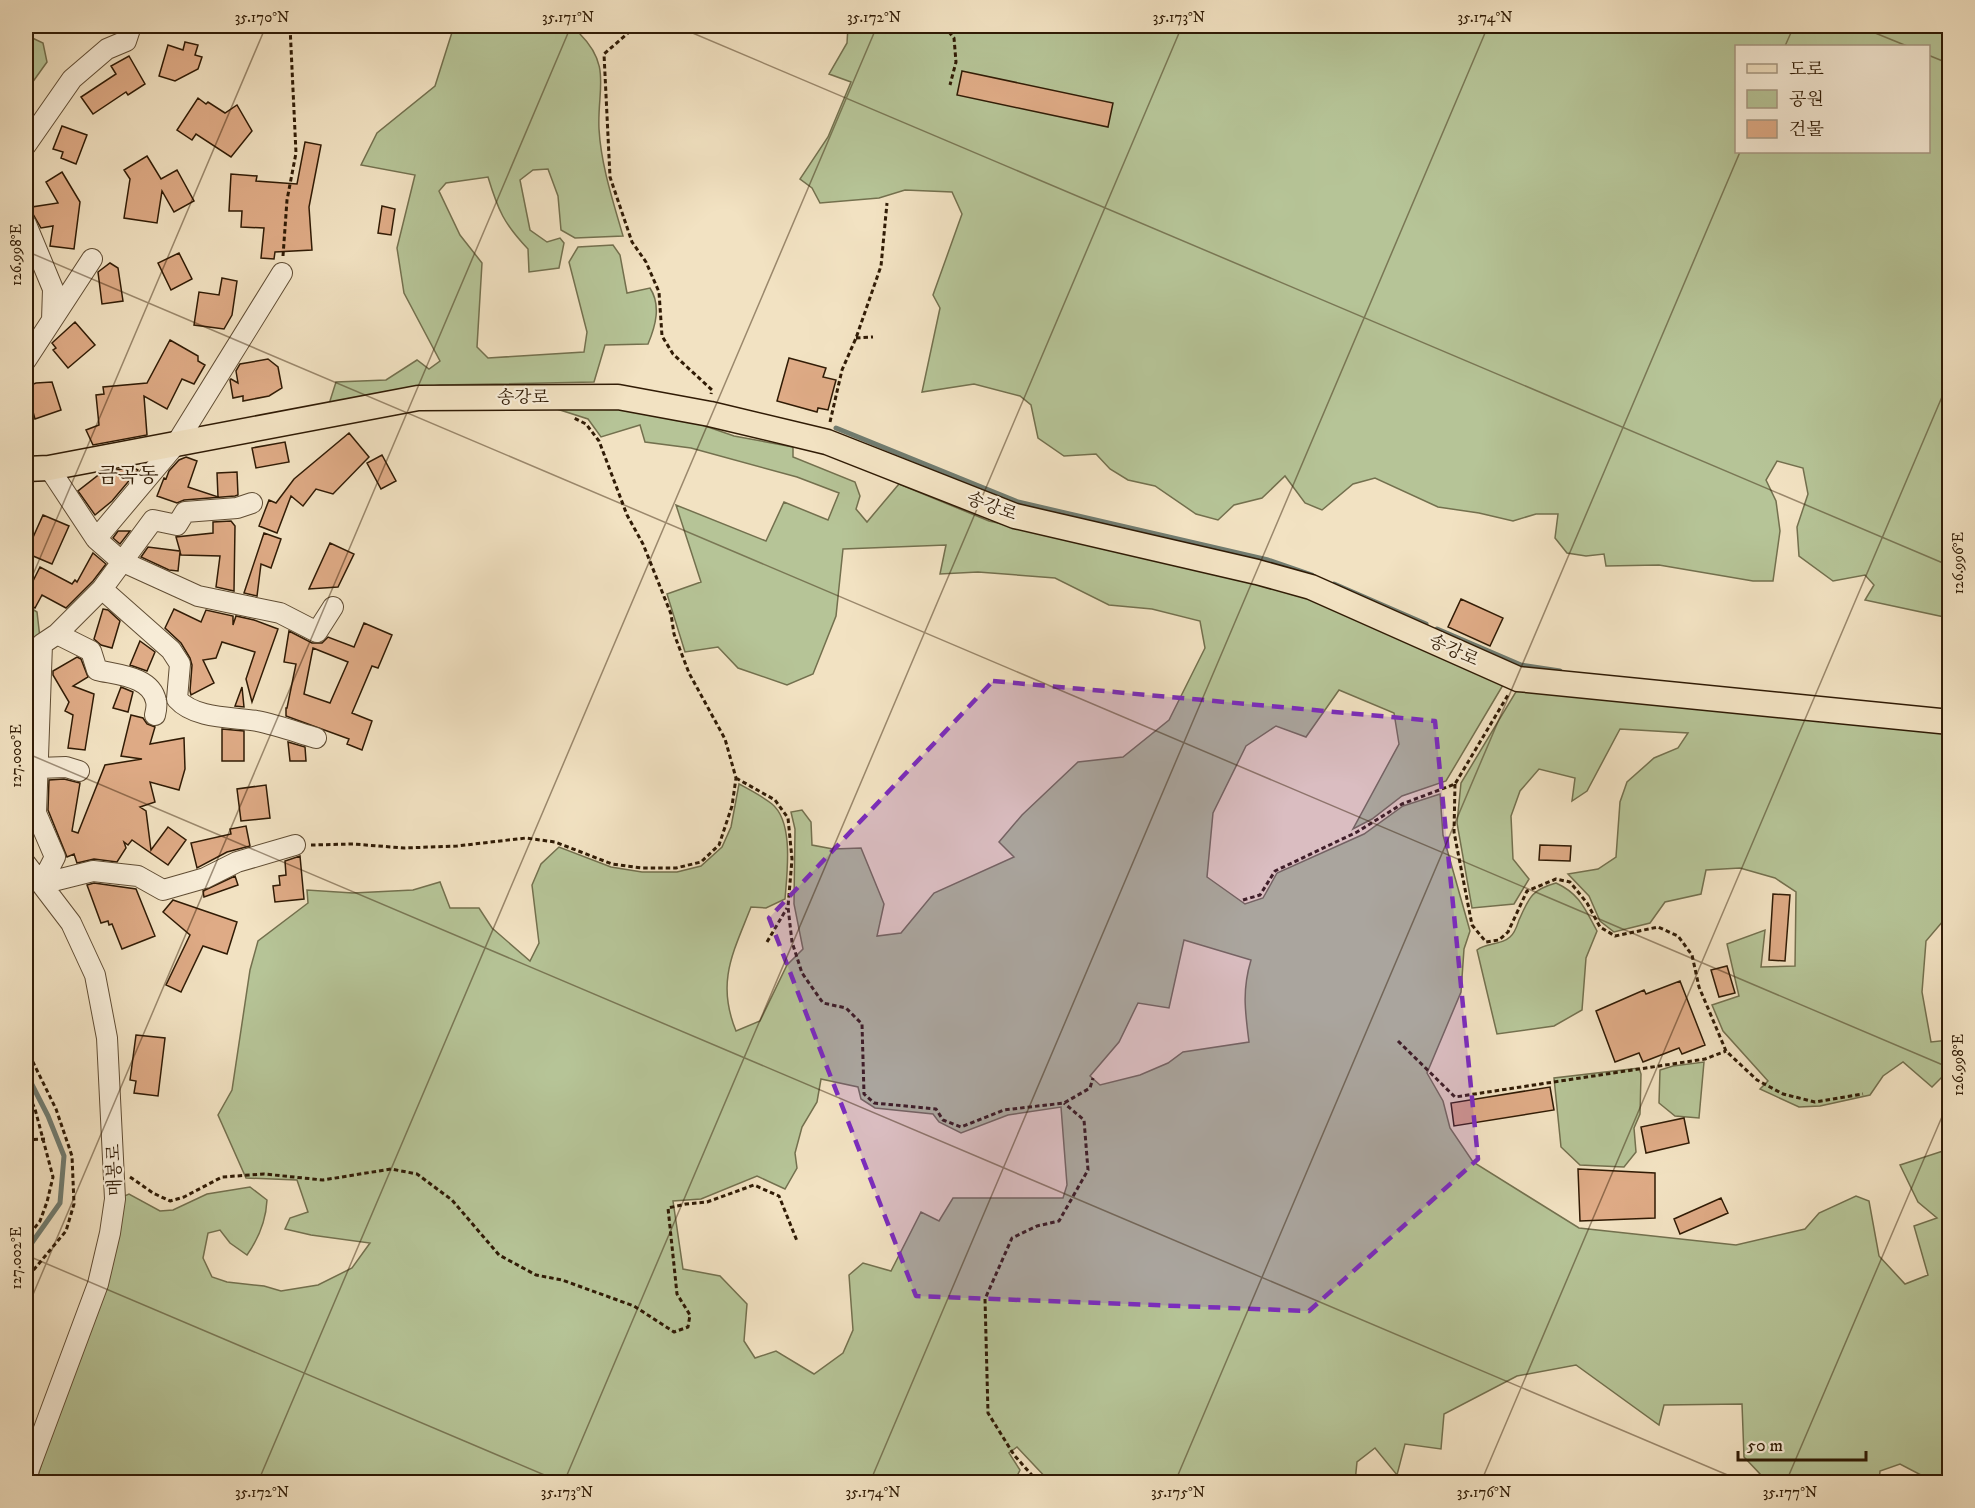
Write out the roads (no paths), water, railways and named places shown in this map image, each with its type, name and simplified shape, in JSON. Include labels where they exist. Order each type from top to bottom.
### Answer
[{"type":"main road","name":"송강로","points":[[26,469],[49,468],[418,398],[618,397],[710,414],[827,442],[1015,516],[1257,572],[1311,587],[1518,679],[1950,722]]},
{"type":"street","points":[[26,145],[72,79],[107,49],[126,41],[131,26]]},
{"type":"street","points":[[26,224],[53,289],[52,320]]},
{"type":"street","points":[[26,360],[92,260]]},
{"type":"street","points":[[96,538],[176,444],[282,273]]},
{"type":"street","points":[[49,468],[96,538],[121,561],[198,596],[280,613],[317,632],[333,607]]},
{"type":"street","points":[[41,884],[55,857],[36,813],[42,644],[57,634],[102,589],[153,520],[177,525],[185,512],[237,508],[252,503]]},
{"type":"street","points":[[102,589],[171,650],[180,664],[177,699],[183,705],[202,713],[259,722],[316,738]]},
{"type":"street","points":[[57,634],[91,651],[97,670],[138,680],[149,687],[156,701],[155,715]]},
{"type":"street","points":[[38,768],[66,767],[79,771]]},
{"type":"street","points":[[41,884],[93,871],[138,876],[163,890],[205,878],[237,862],[295,845]]},
{"type":"street","name":"매봉로","points":[[26,864],[71,923],[95,975],[107,1038],[115,1199],[98,1284],[26,1482]]},
{"type":"waterway","points":[[836,428],[1018,502],[1268,560],[1312,575]]},
{"type":"waterway","points":[[1334,584],[1426,624]]},
{"type":"waterway","points":[[1437,629],[1521,665],[1560,671]]},
{"type":"waterway","points":[[26,681],[26,720]]},
{"type":"waterway","points":[[26,1073],[48,1116],[64,1156],[60,1203],[26,1251]]},
{"type":"district","name":"금곡동","points":[[128,475]]}]
